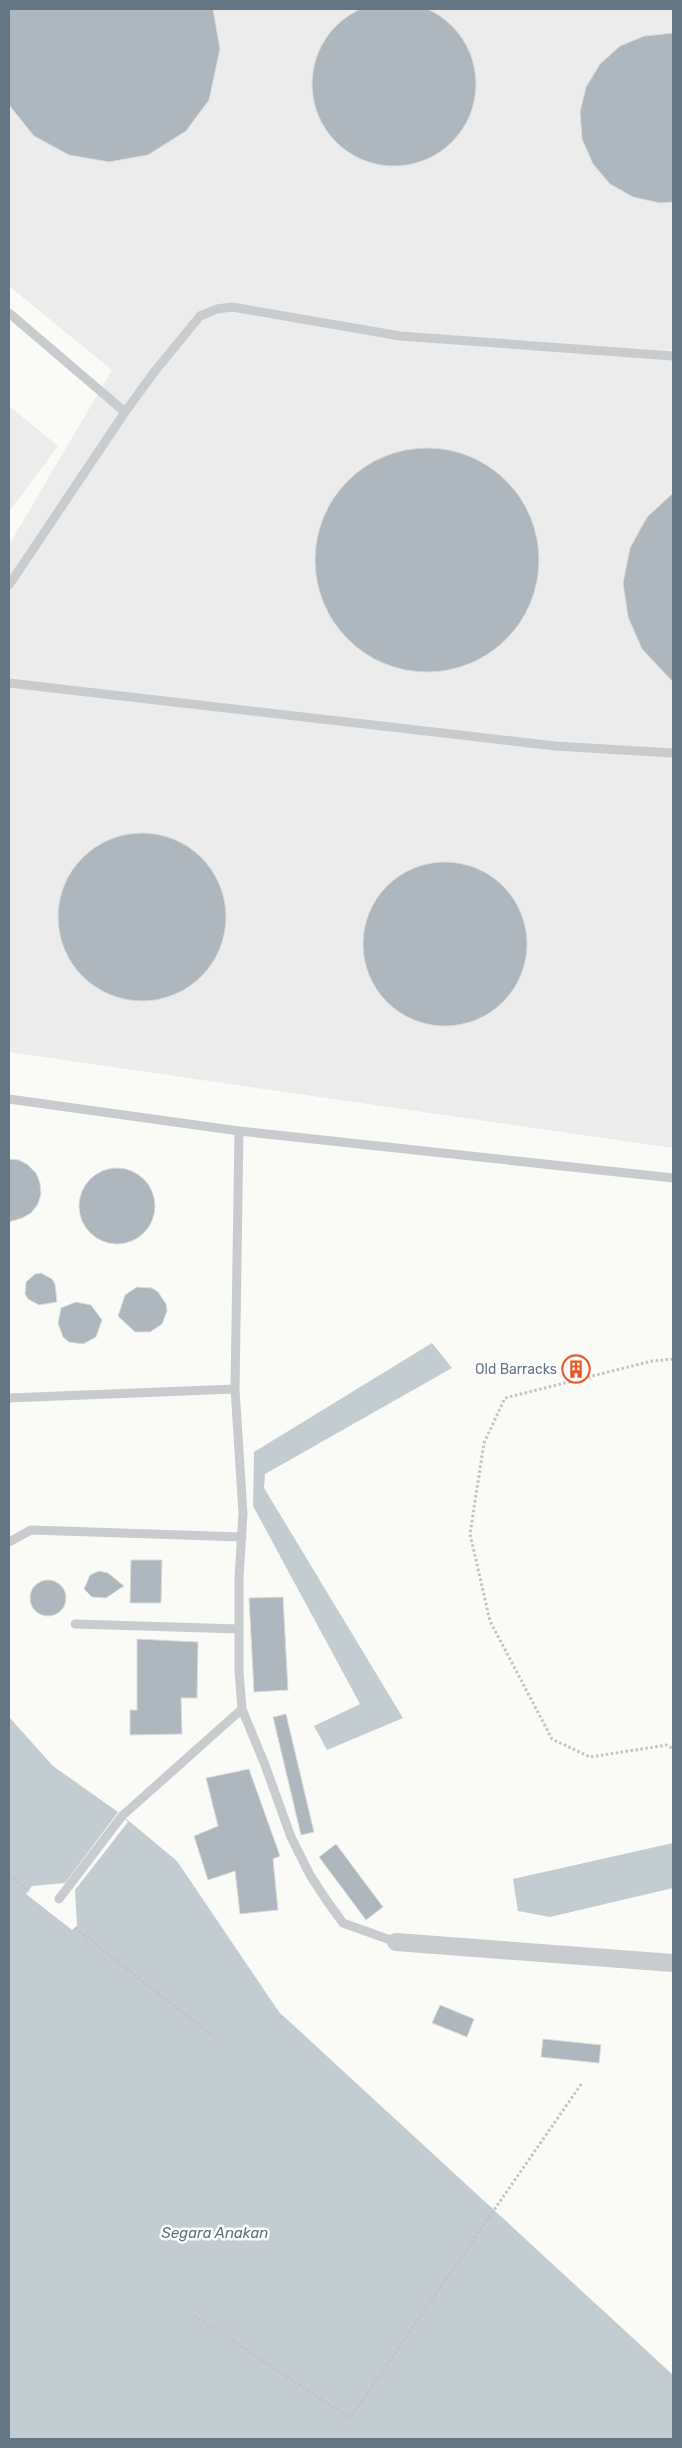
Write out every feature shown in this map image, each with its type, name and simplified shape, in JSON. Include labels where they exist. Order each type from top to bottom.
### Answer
[{"type":"street","points":[[396,1942],[673,1962]]},
{"type":"lane","points":[[9,585],[125,412],[155,371],[200,316],[217,309],[232,308],[400,336],[673,356]]},
{"type":"lane","points":[[9,313],[125,412]]},
{"type":"lane","points":[[9,683],[555,746],[673,753]]},
{"type":"lane","points":[[9,1099],[239,1130],[673,1178]]},
{"type":"lane","points":[[239,1130],[234,1389],[243,1513],[239,1629],[242,1709],[291,1837],[322,1894],[343,1923],[396,1942]]},
{"type":"lane","points":[[9,1398],[234,1389]]},
{"type":"lane","points":[[9,1542],[31,1530],[242,1538]]},
{"type":"lane","points":[[76,1624],[239,1629]]},
{"type":"lane","points":[[59,1898],[122,1816],[242,1709]]},
{"type":"path","points":[[673,1359],[652,1360],[505,1398],[484,1443],[470,1534],[490,1621],[552,1738],[590,1758],[667,1745],[673,1749]]},
{"type":"path","points":[[9,1875],[29,1891]]},
{"type":"path","points":[[75,1928],[214,2037]]},
{"type":"path","points":[[194,2316],[350,2418],[582,2083]]},
{"type":"shaded area","points":[[9,9],[673,9],[673,1148],[9,1052],[9,545],[112,370],[9,286]]},
{"type":"shaded area","points":[[9,406],[58,446],[9,512]]},
{"type":"water","points":[[432,1343],[452,1368],[265,1474],[264,1488],[403,1718],[327,1750],[314,1726],[360,1704],[253,1506],[254,1452]]},
{"type":"water","name":"Segara Anakan","points":[[9,1717],[53,1766],[118,1812],[177,1861],[279,2012],[673,2375],[673,2439],[9,2439]]},
{"type":"water","points":[[673,1843],[673,1888],[550,1917],[518,1911],[513,1879]]},
{"type":"pier","points":[[118,1812],[128,1822],[75,1890],[77,1926],[72,1930],[26,1894],[32,1886],[65,1883]]},
{"type":"building","points":[[394,2],[418,6],[433,12],[452,26],[466,45],[472,60],[476,84],[472,108],[466,123],[452,142],[433,156],[418,162],[394,166],[370,162],[355,156],[336,142],[322,123],[316,108],[312,84],[316,60],[322,45],[336,26],[355,12],[370,6]]},
{"type":"building","points":[[9,9],[213,9],[220,49],[209,100],[186,131],[148,155],[109,162],[69,155],[34,136],[9,105]]},
{"type":"building","points":[[673,33],[673,202],[660,203],[633,197],[610,184],[593,164],[582,139],[580,112],[586,87],[600,64],[620,46],[644,36]]},
{"type":"building","points":[[427,448],[459,453],[470,457],[489,467],[506,481],[520,498],[530,517],[534,528],[539,560],[534,592],[530,603],[520,622],[506,639],[489,653],[470,663],[459,667],[427,672],[395,667],[384,663],[365,653],[348,639],[334,622],[324,603],[320,592],[315,560],[320,528],[324,517],[334,498],[348,481],[365,467],[384,457],[395,453]]},
{"type":"building","points":[[673,493],[673,682],[642,649],[628,617],[623,583],[630,548],[647,517]]},
{"type":"building","points":[[142,833],[166,837],[182,843],[207,864],[216,877],[222,893],[226,917],[222,941],[216,957],[195,982],[182,991],[166,997],[142,1001],[118,997],[102,991],[77,970],[68,957],[62,941],[58,917],[62,893],[68,877],[89,852],[102,843],[118,837]]},
{"type":"building","points":[[437,862],[453,862],[476,868],[491,876],[503,886],[513,898],[521,913],[527,936],[527,952],[521,975],[513,990],[503,1002],[491,1012],[476,1020],[453,1026],[437,1026],[414,1020],[399,1012],[377,990],[367,968],[363,952],[363,936],[369,913],[377,898],[399,876],[421,866]]},
{"type":"building","points":[[9,1159],[19,1160],[36,1173],[40,1183],[41,1194],[38,1204],[31,1213],[9,1222]]},
{"type":"building","points":[[117,1168],[132,1171],[144,1179],[152,1191],[155,1206],[152,1221],[144,1233],[132,1241],[117,1244],[102,1241],[90,1233],[82,1221],[79,1206],[82,1191],[90,1179],[102,1171]]},
{"type":"building","points":[[41,1273],[52,1279],[55,1284],[57,1302],[39,1305],[28,1299],[25,1294],[26,1282],[35,1274]]},
{"type":"building","points":[[137,1287],[152,1288],[158,1292],[166,1304],[167,1311],[162,1324],[150,1332],[135,1332],[118,1316],[125,1295]]},
{"type":"building","points":[[76,1302],[91,1305],[102,1320],[96,1337],[83,1344],[69,1342],[63,1337],[58,1323],[61,1308]]},
{"type":"building","points":[[131,1560],[162,1560],[161,1603],[130,1603]]},
{"type":"building","points":[[99,1571],[108,1573],[124,1586],[106,1598],[92,1597],[84,1589],[90,1575]]},
{"type":"building","points":[[48,1580],[61,1585],[66,1598],[61,1611],[48,1616],[35,1611],[30,1598],[35,1585]]},
{"type":"building","points":[[283,1597],[288,1690],[254,1692],[249,1598]]},
{"type":"building","points":[[137,1639],[198,1642],[197,1698],[181,1698],[182,1734],[130,1735],[130,1710],[137,1710]]},
{"type":"building","points":[[286,1714],[314,1832],[301,1835],[273,1717]]},
{"type":"building","points":[[249,1769],[280,1856],[273,1859],[278,1910],[240,1914],[235,1871],[208,1880],[194,1836],[218,1826],[206,1778]]},
{"type":"building","points":[[336,1844],[383,1907],[366,1920],[319,1857]]},
{"type":"building","points":[[440,2005],[474,2019],[467,2037],[432,2023]]},
{"type":"building","points":[[543,2039],[601,2045],[599,2063],[541,2057]]},
{"type":"place","name":"Old Barracks","points":[[576,1369]]}]
